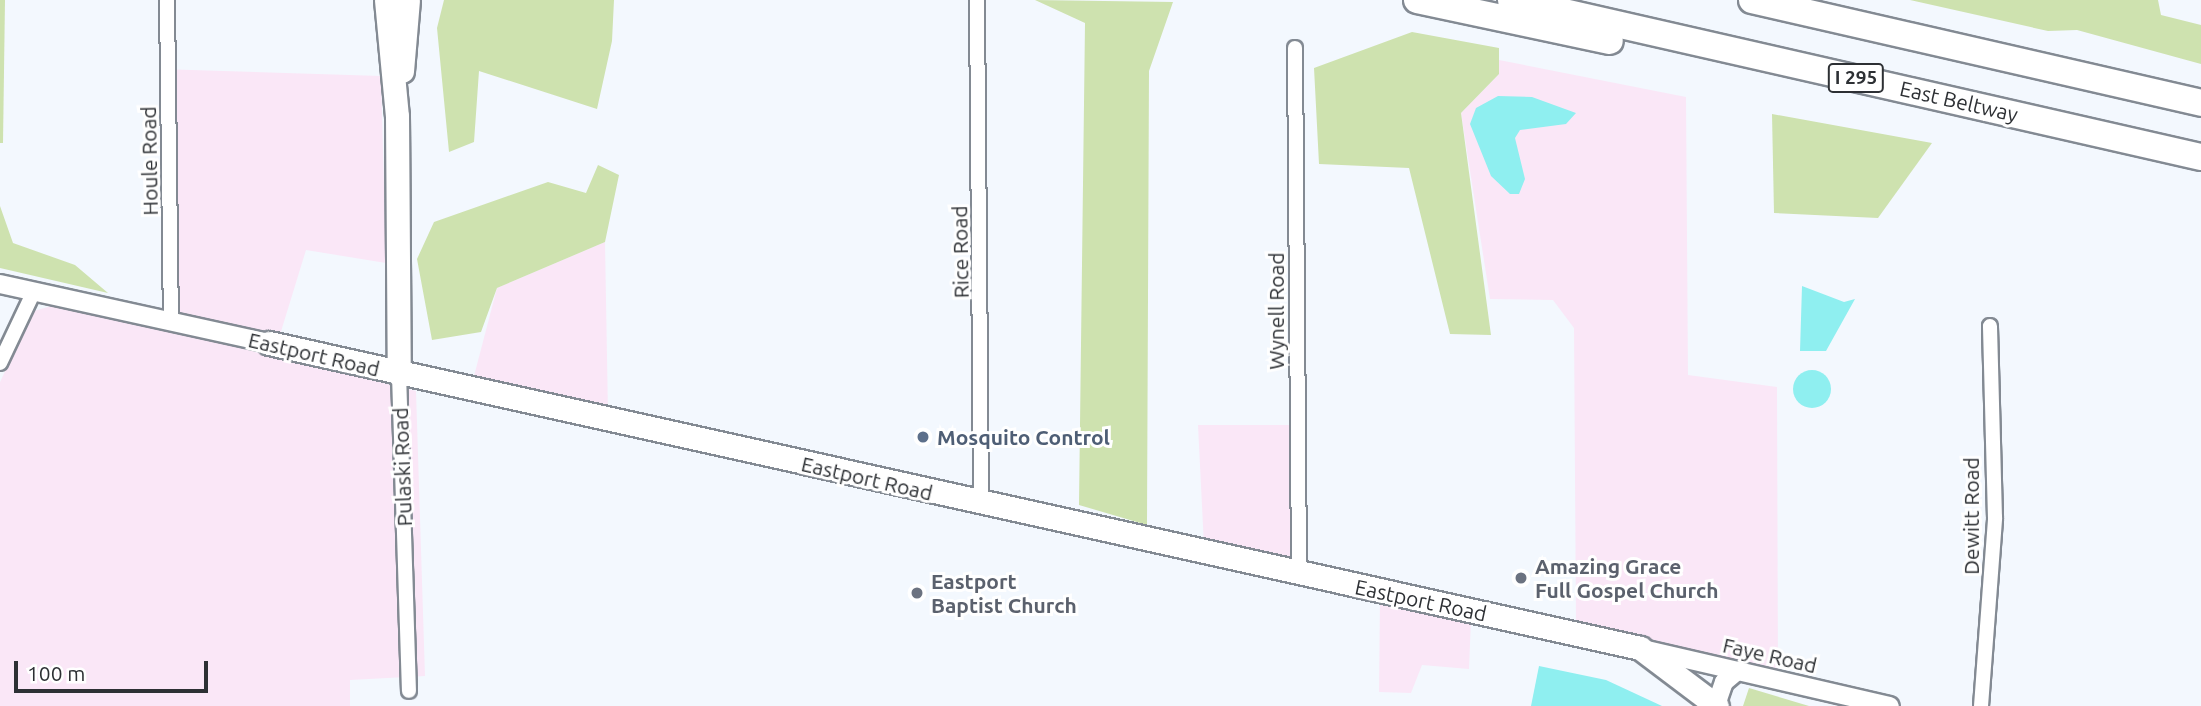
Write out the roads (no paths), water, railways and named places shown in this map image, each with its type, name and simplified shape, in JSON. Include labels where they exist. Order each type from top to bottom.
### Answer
[{"type":"highway","points":[[1417,0],[2084,130]]},
{"type":"highway","name":"East Beltway","points":[[1511,0],[2201,157]]},
{"type":"highway","name":"I 295","points":[[1752,0],[2201,103]]},
{"type":"main road","name":"Pulaski Road","points":[[386,0],[397,116],[398,374]]},
{"type":"main road","name":"Pulaski Road","points":[[397,116],[408,0]]},
{"type":"main road","name":"Eastport Road","points":[[269,343],[398,374],[1640,649],[1717,705]]},
{"type":"street","name":"Houle Road","points":[[167,0],[171,321]]},
{"type":"street","name":"Rice Road","points":[[977,0],[981,503]]},
{"type":"street","name":"Wynell Road","points":[[1295,48],[1299,573]]},
{"type":"street","name":"Eastport Road","points":[[0,284],[269,343]]},
{"type":"street","points":[[0,363],[34,291]]},
{"type":"street","name":"Dewitt Road","points":[[1981,706],[1995,518],[1990,326]]},
{"type":"street","name":"Pulaski Road","points":[[398,374],[409,691]]},
{"type":"street","name":"Faye Road","points":[[1640,649],[1890,706]]},
{"type":"street","points":[[1717,705],[1724,682],[1737,671]]},
{"type":"water","points":[[1498,96],[1532,97],[1576,113],[1566,124],[1520,130],[1515,138],[1525,179],[1519,194],[1510,194],[1491,176],[1470,124],[1476,108]]},
{"type":"water","points":[[1802,286],[1844,302],[1855,299],[1826,351],[1800,351]]},
{"type":"water","points":[[1812,370],[1825,376],[1831,389],[1825,402],[1812,408],[1799,402],[1793,389],[1799,376]]},
{"type":"water","points":[[1539,666],[1606,680],[1662,706],[1531,706]]},
{"type":"place","name":"Mosquito Control","points":[[923,437]]},
{"type":"place","name":"Amazing Grace Full Gospel Church","points":[[1521,578]]},
{"type":"place","name":"Eastport Baptist Church","points":[[917,593]]}]
